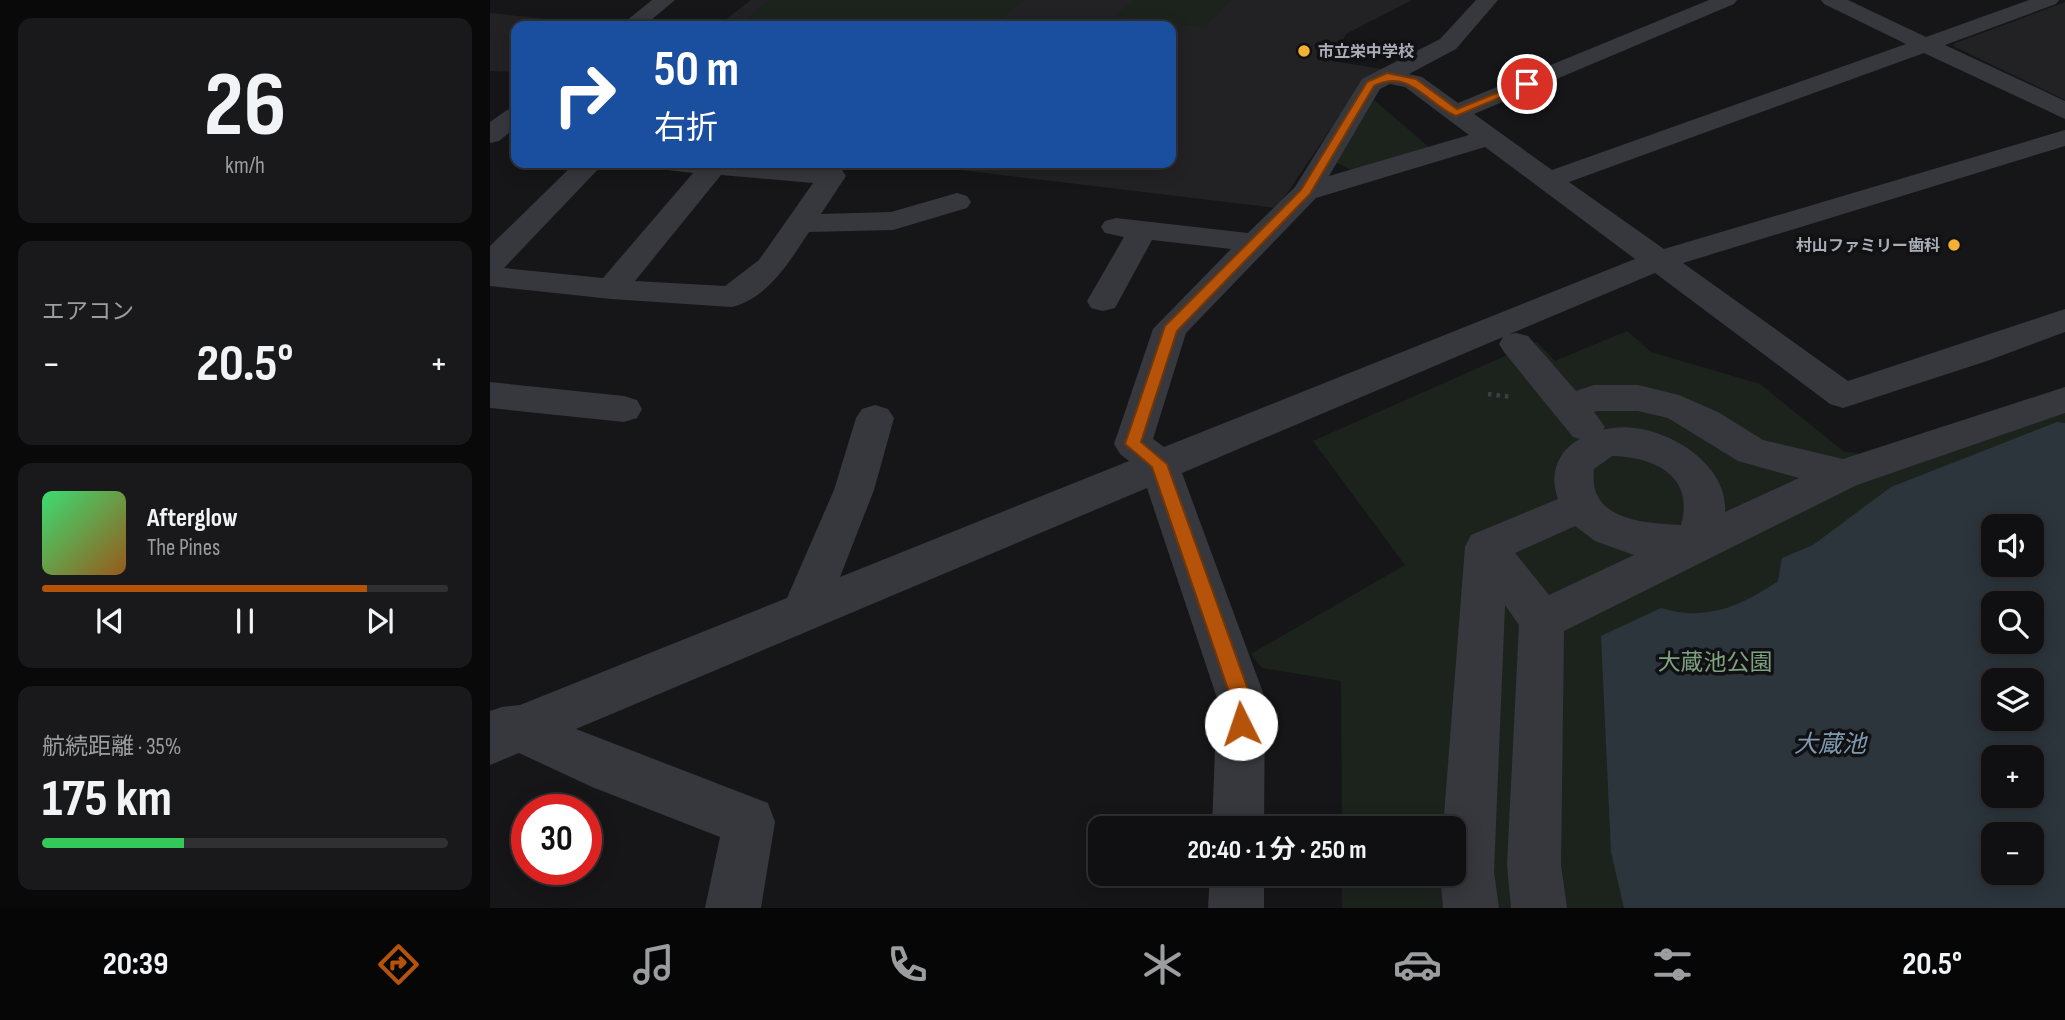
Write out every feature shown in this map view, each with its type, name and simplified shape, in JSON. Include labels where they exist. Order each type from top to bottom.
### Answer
[{"type":"street","points":[[638,21],[665,0]]},
{"type":"street","points":[[1238,816],[1241,698],[1159,464],[1133,444],[1170,329],[1306,192],[1370,84],[1448,44],[1488,0]]},
{"type":"street","points":[[1456,113],[1727,0]]},
{"type":"street","points":[[1831,0],[2065,111]]},
{"type":"street","points":[[1995,0],[2020,10]]},
{"type":"street","points":[[1549,180],[2049,0]]},
{"type":"street","points":[[1387,76],[1413,82],[1843,395],[1975,353],[2065,320]]},
{"type":"street","points":[[490,135],[511,118]]},
{"type":"street","points":[[1306,192],[1488,138]]},
{"type":"street","points":[[499,734],[1657,261],[2065,138]]},
{"type":"street","points":[[490,147],[511,149]]},
{"type":"street","points":[[490,264],[585,168]]},
{"type":"street","points":[[611,289],[712,168]]},
{"type":"street","points":[[490,276],[611,289],[732,297],[770,267],[832,176],[738,168]]},
{"type":"street","points":[[800,223],[893,221],[957,202]]},
{"type":"street","points":[[1103,301],[1130,229],[1256,243]]},
{"type":"street","points":[[1516,344],[1601,445]]},
{"type":"street","points":[[490,395],[624,410]]},
{"type":"street","points":[[1569,407],[1594,398],[1615,397],[1679,408],[1705,421],[1752,452],[1843,474]]},
{"type":"street","points":[[1542,620],[1843,474],[2065,400]]},
{"type":"street","points":[[804,611],[854,490],[875,418]]},
{"type":"street","points":[[1628,442],[1651,446],[1672,456],[1689,469],[1701,485],[1706,503],[1697,544],[1627,537],[1606,527],[1582,506],[1572,484],[1573,469],[1580,456],[1601,445],[1628,442]]},
{"type":"street","points":[[1486,547],[1582,506]]},
{"type":"street","points":[[1486,547],[1542,620],[1534,865],[1539,908]]},
{"type":"street","points":[[1471,908],[1467,872],[1486,547]]},
{"type":"street","points":[[499,734],[610,769],[750,822],[733,908]]},
{"type":"street","points":[[1236,908],[1237,886]]},
{"type":"shaded area","points":[[751,0],[1412,0],[1346,34],[1332,61],[1382,69],[1363,81],[1277,208],[944,168],[1176,168],[1176,21],[724,21]]},
{"type":"shaded area","points":[[2065,2],[2065,100],[1953,44]]},
{"type":"shaded area","points":[[490,13],[560,21],[511,21],[511,72],[490,71]]},
{"type":"green space","points":[[771,0],[1024,0],[997,21],[743,21]]},
{"type":"green space","points":[[1133,0],[1231,0],[1205,28],[1176,24],[1176,21],[1116,15]]},
{"type":"green space","points":[[1374,100],[1430,148],[1353,171],[1335,162]]},
{"type":"green space","name":"大蔵池公園","points":[[1627,331],[1651,352],[1760,384],[1843,451],[1873,456],[2065,389],[2065,908],[1342,908],[1342,886],[1466,886],[1466,816],[1342,816],[1341,681],[1262,668],[1251,654],[1405,565],[1313,441],[1537,342],[1555,361]]},
{"type":"water","name":"大蔵池","points":[[2057,422],[2065,423],[2065,908],[1624,908],[1611,852],[1601,636],[1661,608],[1677,612],[1708,612],[1751,598],[1778,581],[1782,558],[1813,545],[1891,487]]},
{"type":"place","name":"市立栄中学校","points":[[1304,51]]},
{"type":"place","name":"村山ファミリー歯科","points":[[1954,245]]},
{"type":"route","points":[[1241,724],[1241,698],[1159,464],[1133,444],[1170,329],[1306,192],[1370,84],[1387,76],[1413,82],[1456,113],[1527,84]]}]
